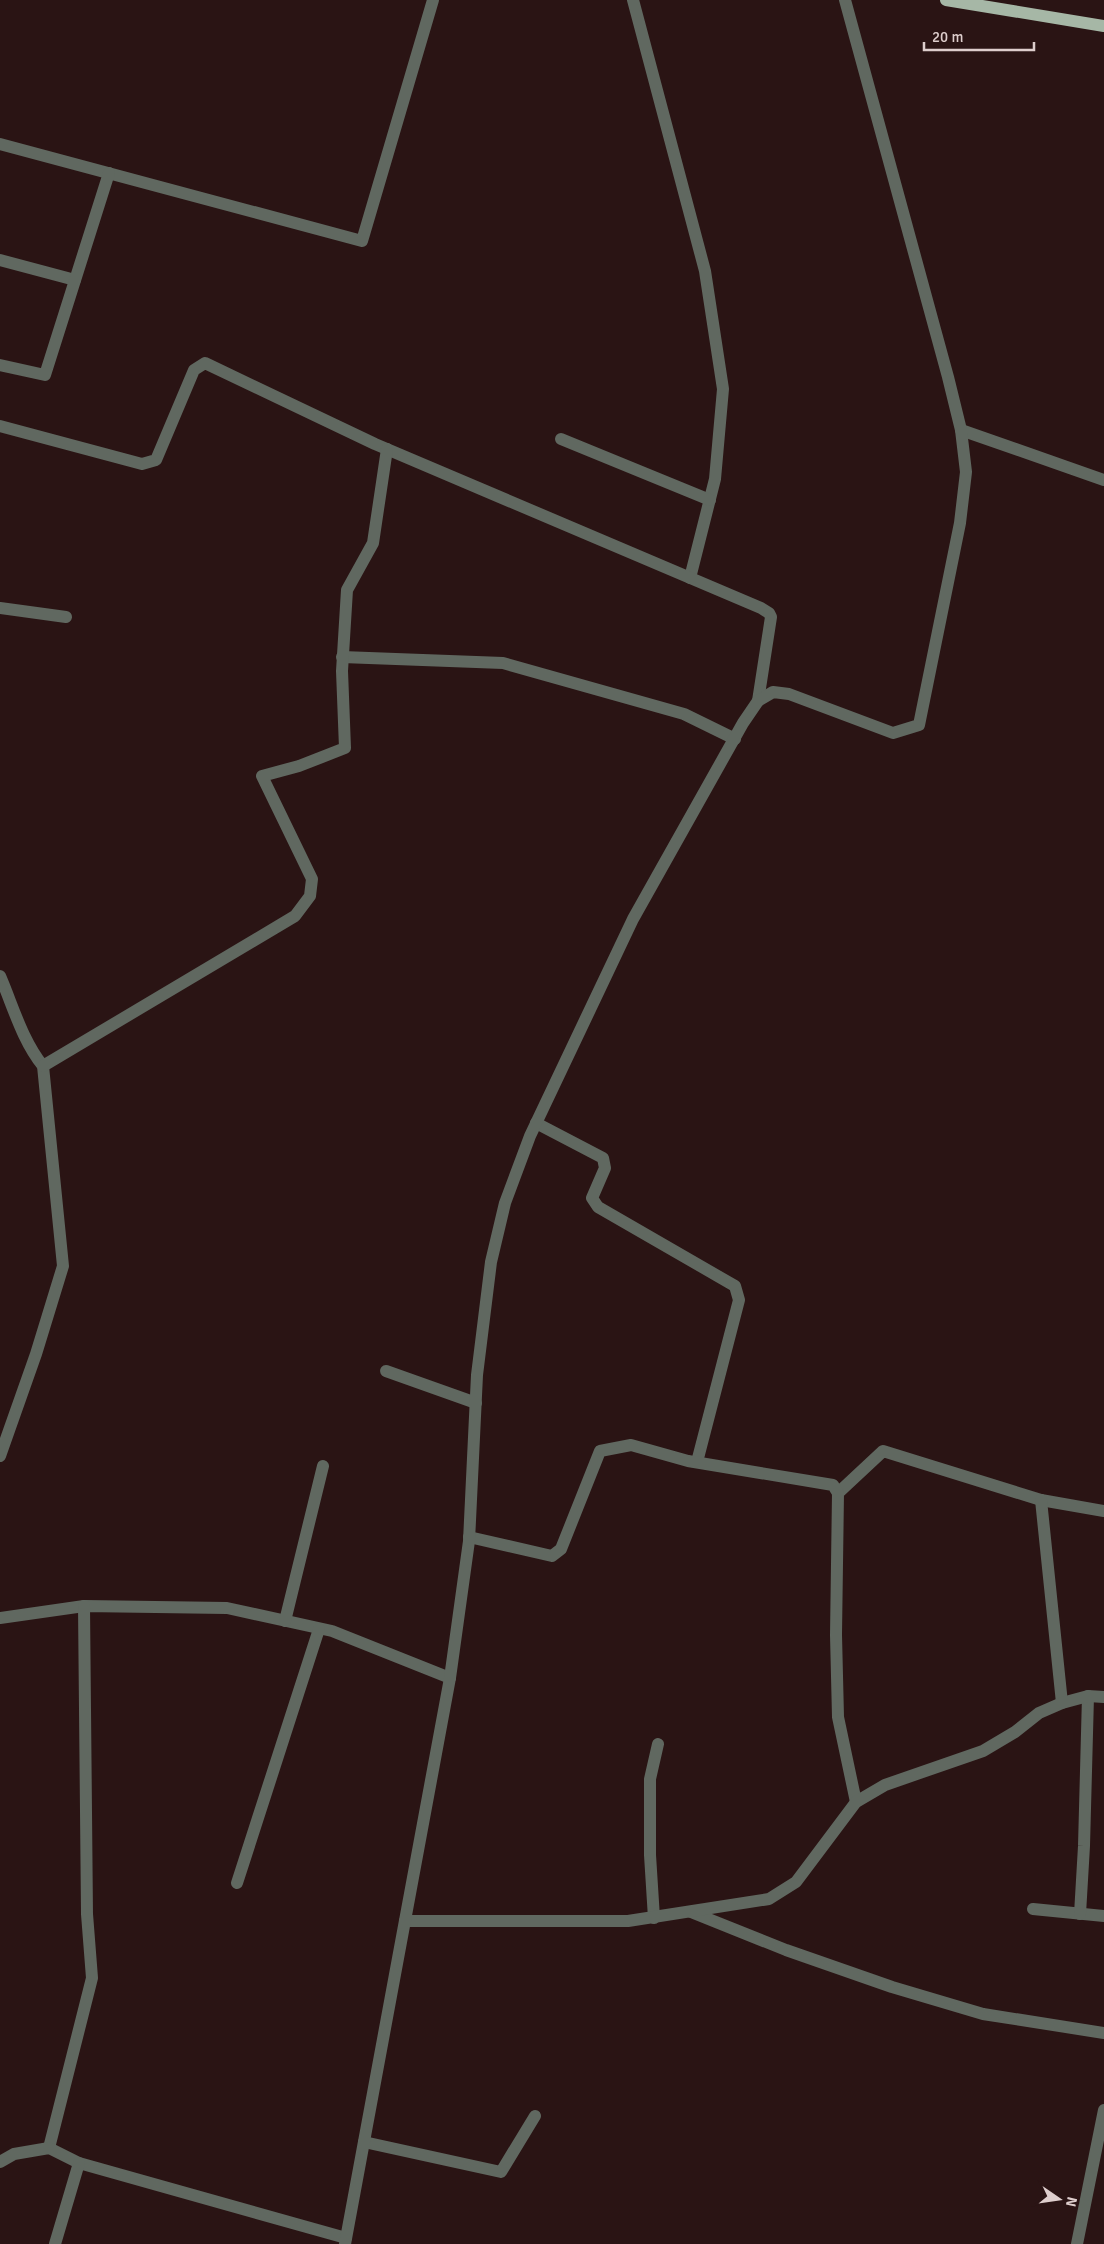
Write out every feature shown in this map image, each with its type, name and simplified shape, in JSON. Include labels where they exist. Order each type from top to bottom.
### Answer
[{"type":"main road","points":[[946,0],[1104,26]]},
{"type":"street","points":[[0,144],[362,241],[433,0]]},
{"type":"street","points":[[633,0],[705,271],[722,389],[716,479],[690,578]]},
{"type":"street","points":[[758,701],[773,692],[789,694],[893,733],[919,725],[960,523],[966,472],[961,430],[845,0]]},
{"type":"street","points":[[0,365],[45,375],[109,173]]},
{"type":"street","points":[[0,260],[75,280]]},
{"type":"street","points":[[0,426],[142,464],[156,460],[194,370],[205,363],[387,449],[690,578],[769,613],[771,617],[758,701],[734,739],[633,919],[536,1123],[505,1203],[491,1262],[476,1403],[469,1537],[450,1678],[346,2241],[79,2163],[49,2148],[14,2154],[0,2162]]},
{"type":"street","points":[[961,430],[1104,480]]},
{"type":"street","points":[[561,439],[710,500]]},
{"type":"street","points":[[43,1066],[295,916],[310,896],[312,879],[262,776],[299,766],[345,748],[342,657],[347,590],[372,543],[387,449]]},
{"type":"street","points":[[0,608],[66,617]]},
{"type":"street","points":[[342,657],[503,663],[684,714],[734,739]]},
{"type":"street","points":[[0,976],[26,1040],[43,1066],[63,1266],[36,1354],[0,1456]]},
{"type":"street","points":[[536,1123],[603,1158],[605,1168],[592,1198],[598,1208],[735,1286],[739,1300],[697,1462]]},
{"type":"street","points":[[386,1370],[476,1403]]},
{"type":"street","points":[[469,1537],[552,1556],[561,1549],[600,1451],[631,1445],[697,1462],[833,1485],[838,1493],[836,1635],[838,1717],[856,1802]]},
{"type":"street","points":[[838,1493],[883,1451],[1041,1500],[1104,1511]]},
{"type":"street","points":[[286,1621],[323,1466]]},
{"type":"street","points":[[1041,1500],[1062,1703]]},
{"type":"street","points":[[0,1618],[84,1606],[227,1608],[332,1632],[450,1678]]},
{"type":"street","points":[[49,2148],[92,1978],[86,1914],[84,1606]]},
{"type":"street","points":[[237,1883],[319,1629]]},
{"type":"street","points":[[1080,1914],[1084,1846],[1088,1696]]},
{"type":"street","points":[[405,1921],[628,1921],[769,1899],[796,1882],[856,1802],[885,1785],[983,1751],[1015,1732],[1039,1713],[1062,1703],[1088,1696],[1104,1697]]},
{"type":"street","points":[[654,1918],[650,1855],[650,1779],[658,1744]]},
{"type":"street","points":[[1034,1909],[1104,1916]]},
{"type":"street","points":[[691,1912],[786,1950],[892,1987],[983,2014],[1104,2034]]},
{"type":"street","points":[[1076,2244],[1104,2110]]},
{"type":"street","points":[[364,2142],[501,2172],[535,2116]]},
{"type":"street","points":[[54,2244],[79,2163]]}]
